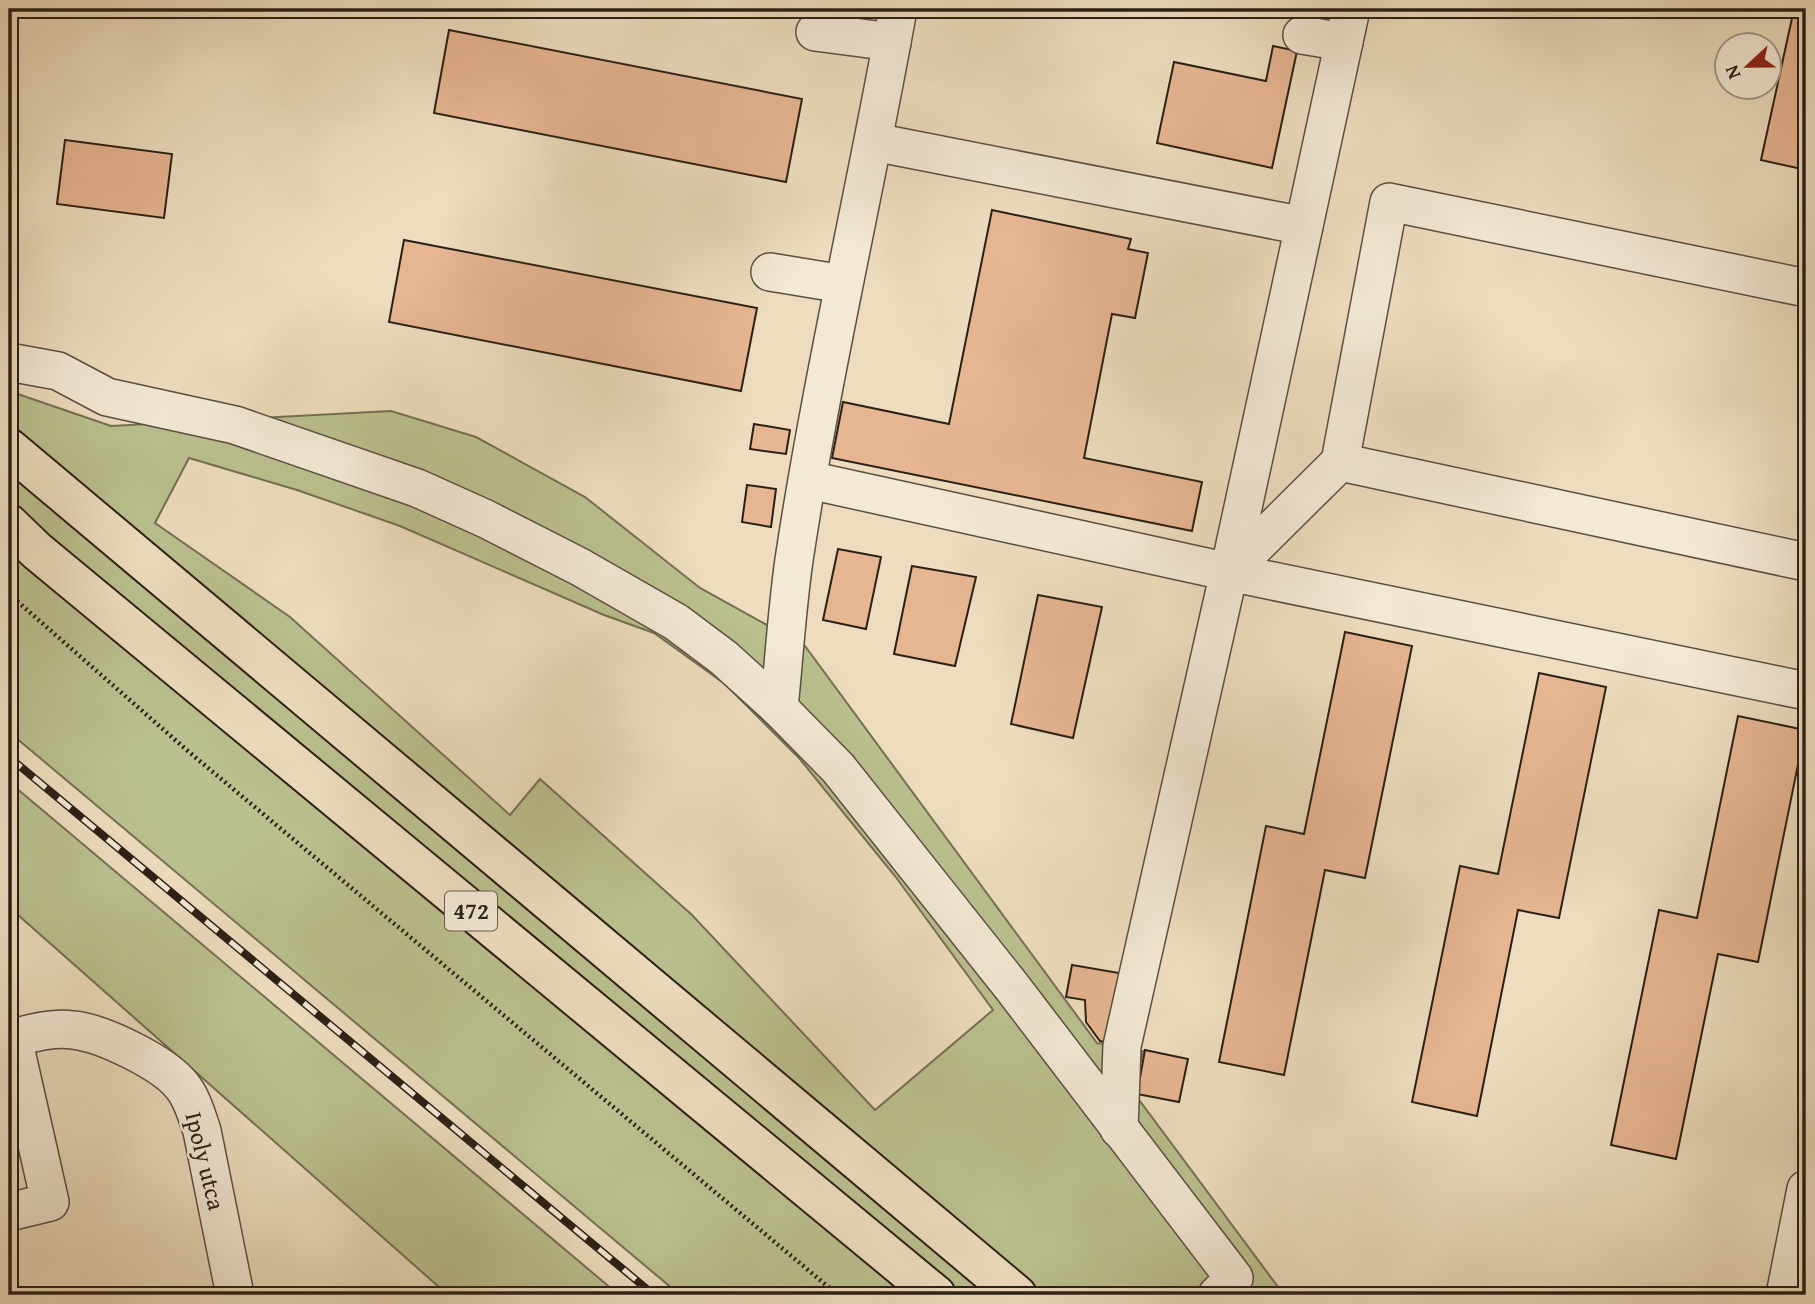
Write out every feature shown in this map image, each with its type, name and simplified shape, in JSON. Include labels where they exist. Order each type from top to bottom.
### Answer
[{"type":"main road","name":"472","points":[[9,448],[1017,1295]]},
{"type":"main road","name":"472","points":[[9,524],[48,560],[936,1295]]},
{"type":"street","points":[[779,708],[794,561],[843,284],[874,142],[895,25],[815,32]]},
{"type":"street","points":[[1119,1129],[1122,1046],[1229,572],[1347,26],[1302,35]]},
{"type":"street","points":[[874,142],[1304,226]]},
{"type":"street","points":[[1229,572],[1340,462],[1390,202],[1806,288]]},
{"type":"street","points":[[770,272],[843,284]]},
{"type":"street","points":[[78,348],[82,367],[107,397]]},
{"type":"street","points":[[9,362],[58,371],[107,397],[235,425],[417,488],[486,519],[580,567],[676,622],[724,658],[779,708],[838,768],[1012,987],[1119,1129],[1232,1290]]},
{"type":"street","points":[[1340,462],[1806,562]]},
{"type":"street","points":[[809,480],[1229,572],[1806,691]]},
{"type":"street","name":"Ipoly utca","points":[[9,1212],[50,1202],[11,1039],[54,1030],[72,1029],[93,1034],[156,1063],[184,1088],[202,1131],[235,1295]]},
{"type":"street","points":[[1794,1274],[1806,1189]]},
{"type":"path","points":[[9,594],[189,752],[838,1295]]},
{"type":"green space","points":[[9,391],[111,426],[391,411],[476,437],[585,497],[700,588],[805,646],[1097,1043],[1143,1051],[1134,1093],[1284,1295],[680,1295],[9,732]],"holes":[[[189,458],[297,490],[400,526],[604,615],[654,633],[725,684],[799,758],[895,876],[993,1010],[875,1110],[692,915],[540,779],[510,815],[290,617],[155,523]]]},
{"type":"green space","points":[[9,782],[619,1295],[448,1295],[9,907]]},
{"type":"building","points":[[1794,9],[1806,9],[1806,170],[1761,160],[1774,102],[1784,102],[1784,55]]},
{"type":"building","points":[[449,30],[802,99],[786,182],[434,113]]},
{"type":"building","points":[[1273,46],[1297,51],[1272,168],[1157,143],[1174,62],[1266,81]]},
{"type":"building","points":[[65,140],[172,154],[164,218],[57,204]]},
{"type":"building","points":[[992,210],[1131,239],[1128,249],[1148,253],[1135,318],[1112,314],[1084,458],[1202,482],[1192,531],[832,458],[843,402],[949,424]]},
{"type":"building","points":[[404,240],[757,308],[741,391],[389,322]]},
{"type":"building","points":[[754,424],[790,430],[786,454],[750,449]]},
{"type":"building","points":[[747,485],[776,489],[771,527],[742,522]]},
{"type":"building","points":[[838,549],[881,557],[866,629],[823,620]]},
{"type":"building","points":[[912,566],[976,577],[955,666],[894,654]]},
{"type":"building","points":[[1038,595],[1102,607],[1073,738],[1011,724]]},
{"type":"building","points":[[1345,632],[1412,646],[1365,878],[1325,870],[1284,1075],[1219,1062],[1266,826],[1304,834]]},
{"type":"building","points":[[1539,673],[1606,687],[1559,918],[1518,910],[1477,1116],[1412,1102],[1460,866],[1498,874]]},
{"type":"building","points":[[1738,716],[1805,730],[1758,962],[1718,954],[1676,1159],[1611,1145],[1659,910],[1697,918]]},
{"type":"building","points":[[1072,965],[1125,974],[1114,1044],[1100,1041],[1086,1022],[1085,1000],[1066,997]]},
{"type":"building","points":[[1145,1050],[1188,1059],[1179,1102],[1137,1094]]},
{"type":"railway","points":[[9,757],[654,1295]]}]
